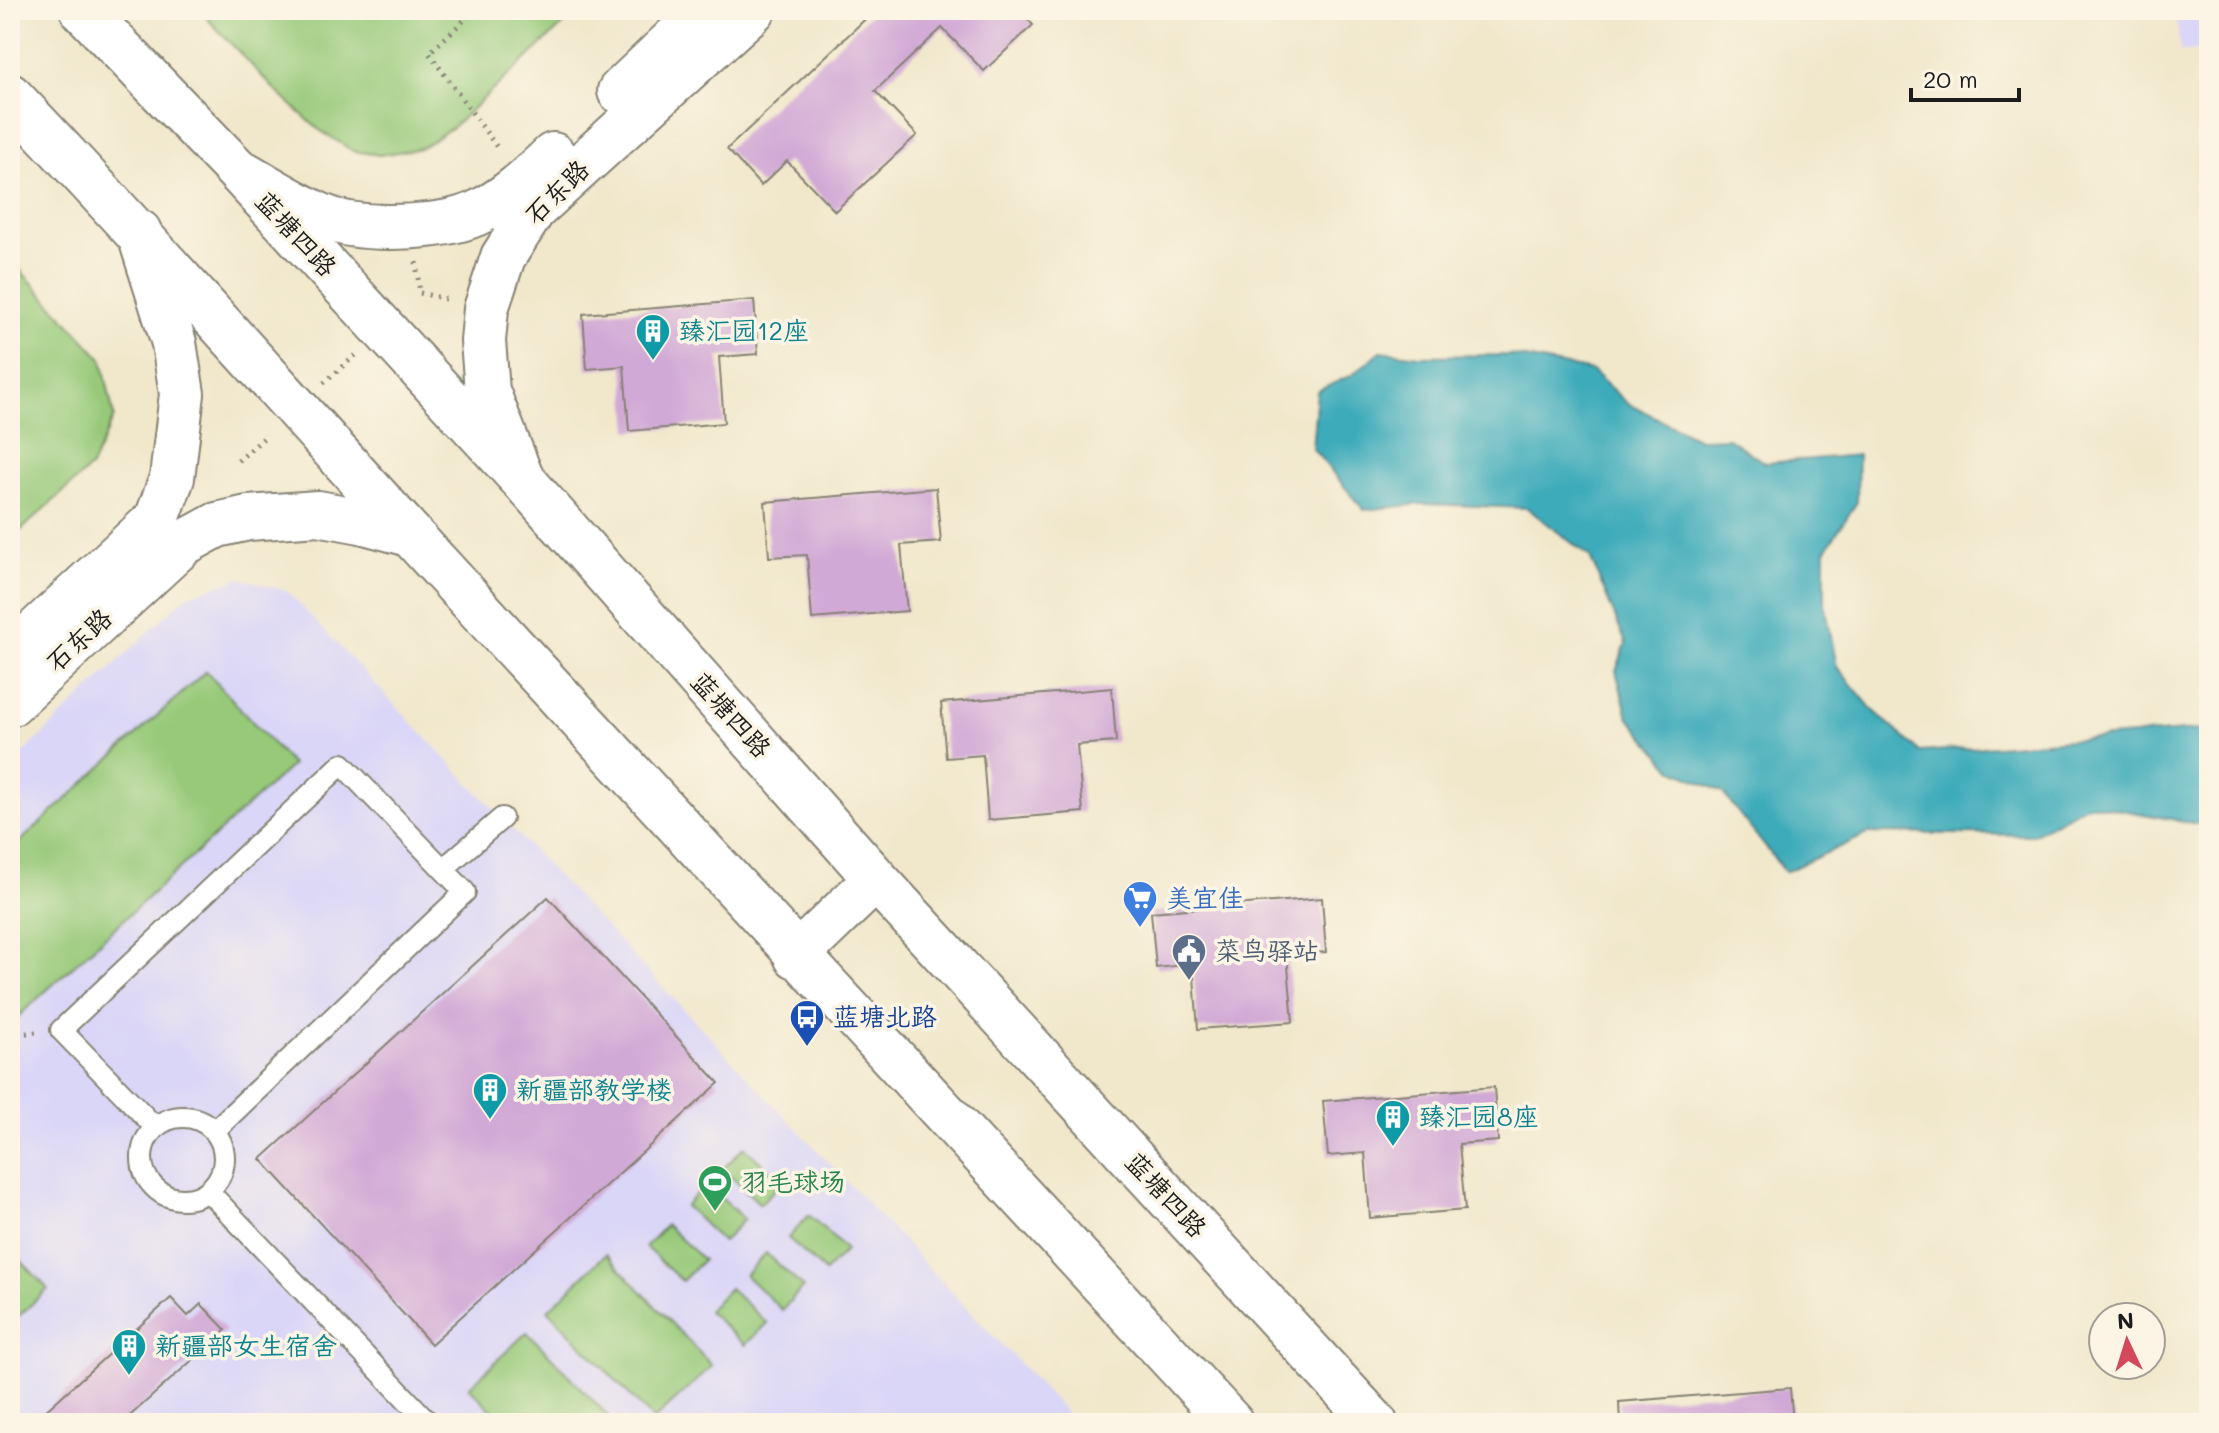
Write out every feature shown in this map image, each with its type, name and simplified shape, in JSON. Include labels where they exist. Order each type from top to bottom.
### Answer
[{"type":"main road","name":"蓝塘四路","points":[[83,10],[237,170],[521,478],[876,879],[1375,1423]]},
{"type":"main road","name":"石东路","points":[[237,170],[327,218],[411,227],[475,214],[524,183],[705,10]]},
{"type":"main road","name":"石东路","points":[[521,478],[487,391],[483,341],[485,320],[503,257],[533,210],[753,10]]},
{"type":"main road","points":[[10,96],[139,232],[796,956],[1231,1423]]},
{"type":"main road","points":[[139,232],[174,343],[182,394],[172,478],[170,531],[248,518],[318,513],[410,534]]},
{"type":"main road","name":"石东路","points":[[10,655],[170,531]]},
{"type":"main road","name":"石东路","points":[[10,704],[170,531]]},
{"type":"main road","points":[[796,956],[876,879]]},
{"type":"lane","points":[[155,1127],[61,1030],[342,764],[465,892],[214,1131]]},
{"type":"lane","points":[[443,869],[502,818]]},
{"type":"lane","points":[[179,1117],[204,1122],[214,1131],[224,1155],[217,1181],[208,1191],[181,1199],[155,1189],[146,1178],[142,1150],[146,1138],[155,1127],[179,1117]]},
{"type":"lane","points":[[208,1191],[429,1423]]},
{"type":"path","points":[[475,10],[429,53],[524,183]]},
{"type":"path","points":[[238,461],[420,293]]},
{"type":"shaded area","points":[[2176,10],[2209,10],[2209,49],[2180,52]]},
{"type":"shaded area","points":[[240,578],[287,591],[1076,1423],[10,1423],[10,766],[186,596]]},
{"type":"green space","points":[[199,10],[579,10],[454,126],[421,148],[380,155],[353,151],[318,129],[277,92]]},
{"type":"green space","points":[[10,259],[102,359],[114,417],[91,467],[10,540]]},
{"type":"green space","points":[[206,671],[292,765],[10,1024],[10,851]]},
{"type":"green space","name":"羽毛球场","points":[[744,1147],[782,1182],[760,1204],[723,1169]]},
{"type":"green space","name":"羽毛球场","points":[[706,1184],[744,1219],[723,1242],[685,1206]]},
{"type":"green space","name":"羽毛球场","points":[[809,1215],[846,1250],[825,1272],[788,1238]]},
{"type":"green space","name":"羽毛球场","points":[[666,1225],[703,1260],[682,1281],[645,1247]]},
{"type":"green space","points":[[10,1249],[48,1289],[10,1324]]},
{"type":"green space","name":"羽毛球场","points":[[766,1253],[803,1287],[782,1310],[745,1275]]},
{"type":"green space","points":[[606,1254],[712,1366],[654,1420],[548,1310]]},
{"type":"green space","points":[[729,1288],[767,1323],[745,1345],[708,1311]]},
{"type":"green space","points":[[527,1332],[615,1423],[504,1423],[469,1387]]},
{"type":"water","points":[[1381,351],[1420,356],[1510,355],[1592,371],[1627,403],[1699,439],[1728,438],[1765,463],[1858,455],[1857,502],[1825,551],[1825,604],[1837,667],[1871,708],[1920,752],[2209,729],[2209,826],[2088,804],[2033,835],[1870,833],[1785,872],[1722,792],[1672,769],[1628,717],[1616,671],[1626,643],[1590,557],[1527,508],[1423,504],[1364,510],[1312,448],[1317,391],[1352,375]]},
{"type":"building","points":[[875,10],[1019,10],[1033,25],[984,71],[942,28],[875,91],[917,135],[835,211],[787,161],[761,186],[727,149]]},
{"type":"building","name":"臻汇园12座","points":[[754,300],[758,354],[719,357],[724,423],[629,431],[624,366],[587,369],[583,314]]},
{"type":"building","points":[[936,488],[941,542],[901,545],[907,611],[812,619],[807,555],[769,557],[765,502]]},
{"type":"building","points":[[1112,688],[1116,742],[1077,745],[1083,812],[988,820],[983,755],[946,758],[941,703]]},
{"type":"building","name":"新疆部教学楼","points":[[548,897],[719,1083],[431,1344],[261,1159]]},
{"type":"building","points":[[1322,898],[1326,952],[1287,955],[1293,1022],[1198,1029],[1193,964],[1156,968],[1151,912]]},
{"type":"building","name":"臻汇园8座","points":[[1494,1087],[1498,1141],[1459,1144],[1465,1210],[1370,1218],[1365,1153],[1328,1156],[1323,1101]]},
{"type":"building","name":"新疆部女生宿舍","points":[[171,1298],[188,1316],[201,1304],[226,1330],[122,1423],[32,1423]]},
{"type":"building","points":[[1790,1388],[1793,1423],[1620,1423],[1619,1402]]},
{"type":"place","name":"臻汇园12座","points":[[653,362]]},
{"type":"place","name":"美宜佳","points":[[1140,929]]},
{"type":"place","name":"菜鸟驿站","points":[[1189,982]]},
{"type":"place","name":"蓝塘北路","points":[[807,1048]]},
{"type":"place","name":"新疆部教学楼","points":[[490,1121]]},
{"type":"place","name":"臻汇园8座","points":[[1393,1148]]},
{"type":"place","name":"羽毛球场","points":[[715,1213]]},
{"type":"place","name":"新疆部女生宿舍","points":[[129,1377]]}]
